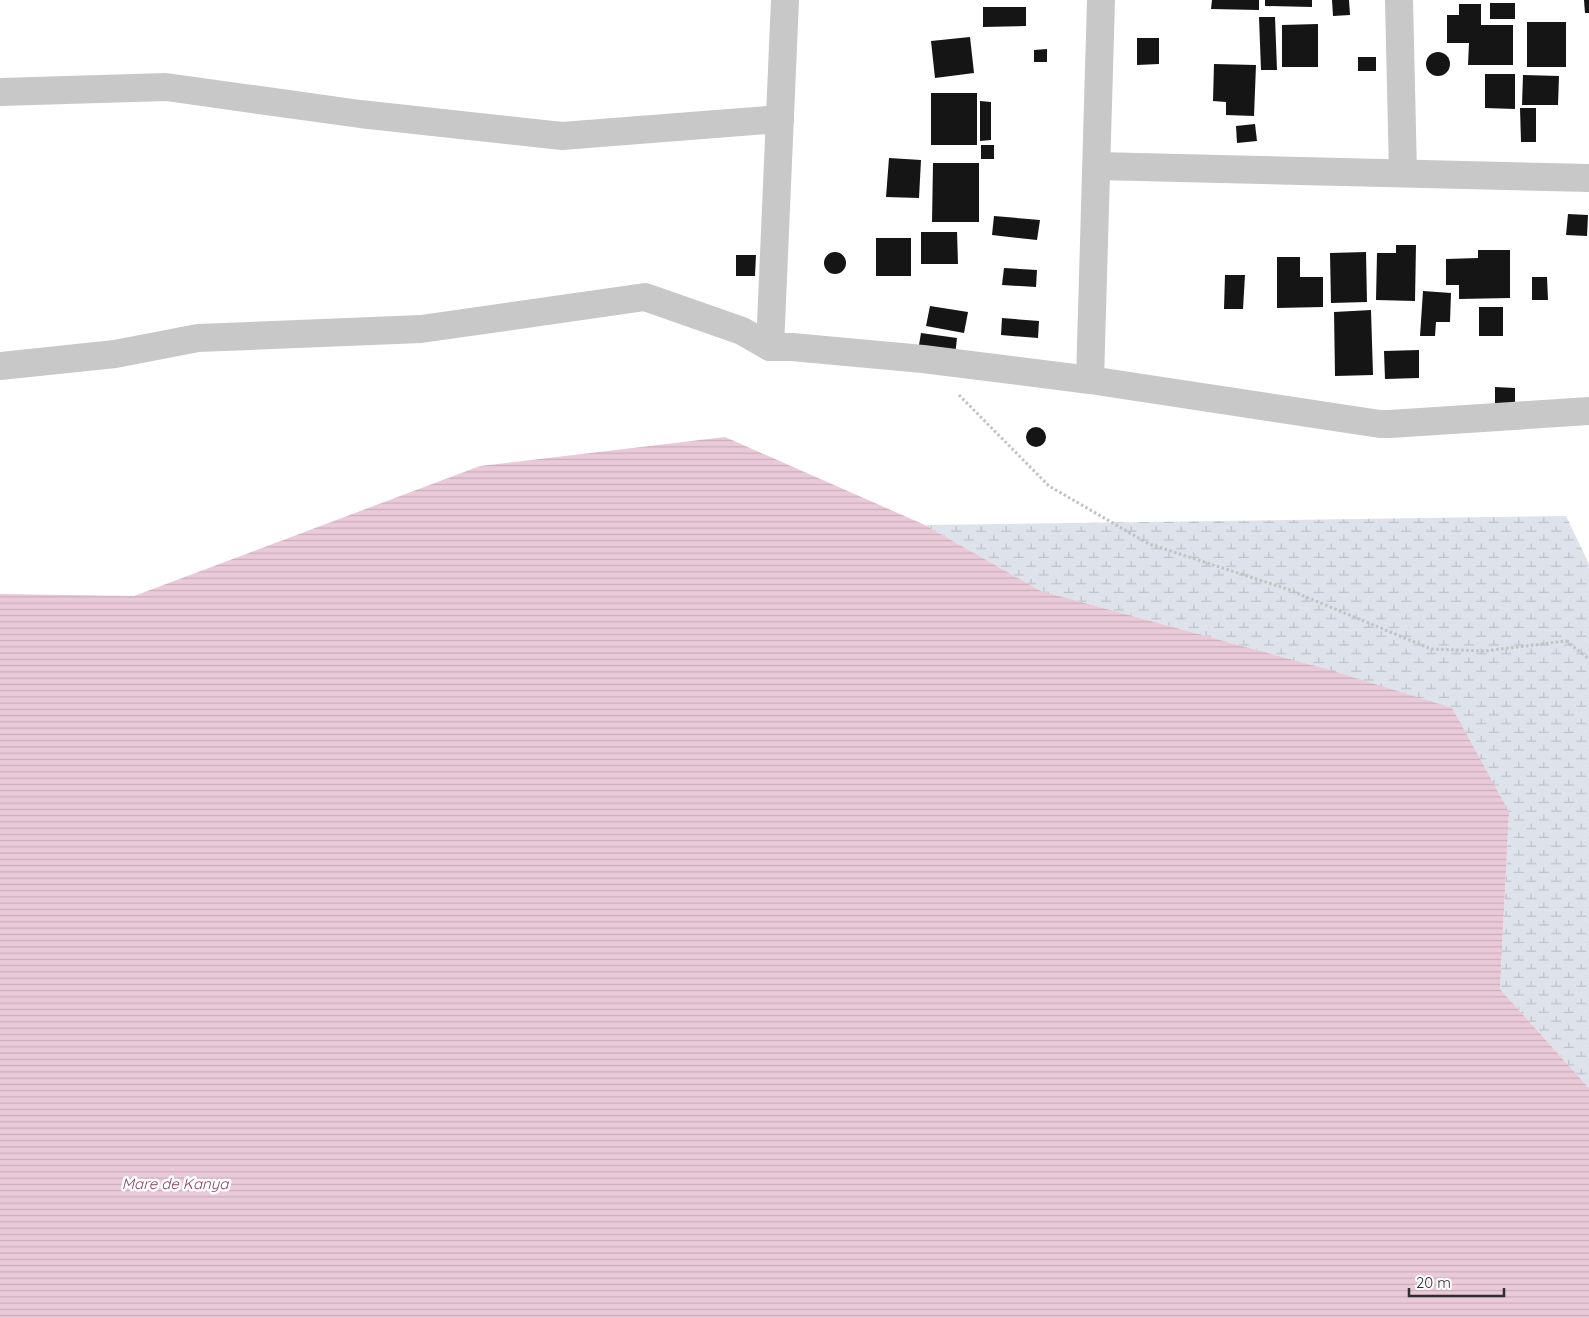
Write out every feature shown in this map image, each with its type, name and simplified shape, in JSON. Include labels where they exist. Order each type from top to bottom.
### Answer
[{"type":"street","points":[[770,347],[785,0]]},
{"type":"street","points":[[1090,380],[1101,0]]},
{"type":"street","points":[[1399,0],[1402,173]]},
{"type":"street","points":[[0,92],[166,87],[360,114],[562,136],[780,119]]},
{"type":"street","points":[[1097,166],[1589,178]]},
{"type":"street","points":[[0,366],[115,354],[198,338],[420,329],[645,297],[742,331],[770,347],[792,346],[922,359],[1090,380],[1385,424],[1589,411]]},
{"type":"path","points":[[958,394],[1049,486],[1149,544],[1287,589],[1430,649],[1485,651],[1566,641],[1589,659]]},
{"type":"green space","points":[[1566,516],[1589,564],[1589,1088],[1500,989],[1509,812],[1323,668],[1041,591],[925,525]]},
{"type":"water","name":"Mare de Kanya","points":[[725,437],[925,525],[1041,591],[1323,668],[1452,708],[1509,812],[1500,989],[1589,1088],[1589,1318],[0,1318],[0,594],[134,596],[480,466]]},
{"type":"building","points":[[1212,0],[1259,0],[1259,10],[1211,9]]},
{"type":"building","points":[[1265,0],[1312,0],[1312,7],[1265,6]]},
{"type":"building","points":[[1332,0],[1349,0],[1350,15],[1333,16]]},
{"type":"building","points":[[1584,0],[1589,0],[1589,13],[1585,13]]},
{"type":"building","points":[[1490,3],[1515,3],[1515,19],[1490,19]]},
{"type":"building","points":[[1459,4],[1481,4],[1481,25],[1513,25],[1513,65],[1468,65],[1469,43],[1447,43],[1447,15],[1459,15]]},
{"type":"building","points":[[983,7],[1026,7],[1026,26],[983,27]]},
{"type":"building","points":[[1259,17],[1275,17],[1277,70],[1261,70]]},
{"type":"building","points":[[1527,22],[1566,22],[1566,67],[1527,67]]},
{"type":"building","points":[[1318,24],[1318,67],[1282,67],[1282,25]]},
{"type":"building","points":[[970,37],[974,73],[935,78],[931,41]]},
{"type":"building","points":[[1137,38],[1159,38],[1159,64],[1137,65]]},
{"type":"building","points":[[1047,49],[1047,62],[1034,62],[1034,50]]},
{"type":"building","points":[[1438,52],[1447,55],[1450,64],[1447,73],[1438,76],[1429,73],[1426,64],[1429,55]]},
{"type":"building","points":[[1358,57],[1376,57],[1376,71],[1358,71]]},
{"type":"building","points":[[1214,64],[1256,65],[1254,116],[1226,115],[1226,102],[1213,101]]},
{"type":"building","points":[[1485,74],[1515,74],[1515,109],[1485,108]]},
{"type":"building","points":[[1523,75],[1559,76],[1558,105],[1522,105]]},
{"type":"building","points":[[931,93],[977,93],[977,145],[931,145]]},
{"type":"building","points":[[980,101],[991,102],[991,140],[980,141]]},
{"type":"building","points":[[1520,108],[1536,108],[1536,142],[1521,142]]},
{"type":"building","points":[[1255,124],[1257,141],[1237,143],[1236,126]]},
{"type":"building","points":[[981,145],[994,145],[994,159],[981,159]]},
{"type":"building","points":[[889,158],[921,160],[919,198],[886,197]]},
{"type":"building","points":[[933,163],[979,163],[979,222],[932,222]]},
{"type":"building","points":[[1568,214],[1588,215],[1587,236],[1566,235]]},
{"type":"building","points":[[994,216],[1040,220],[1037,240],[992,235]]},
{"type":"building","points":[[921,232],[957,232],[958,264],[921,264]]},
{"type":"building","points":[[876,238],[911,238],[911,276],[876,276]]},
{"type":"building","points":[[1396,245],[1416,245],[1415,301],[1376,300],[1377,253],[1396,253]]},
{"type":"building","points":[[1478,250],[1510,250],[1510,298],[1459,299],[1459,285],[1446,285],[1446,259],[1478,258]]},
{"type":"building","points":[[835,252],[843,255],[846,263],[843,271],[835,274],[827,271],[824,263],[827,255]]},
{"type":"building","points":[[1366,252],[1367,302],[1331,303],[1330,253]]},
{"type":"building","points":[[736,255],[756,255],[755,276],[736,276]]},
{"type":"building","points":[[1277,257],[1300,257],[1300,277],[1323,277],[1323,307],[1277,308]]},
{"type":"building","points":[[1004,268],[1037,270],[1036,287],[1002,285]]},
{"type":"building","points":[[1225,275],[1245,275],[1243,309],[1224,309]]},
{"type":"building","points":[[1532,277],[1547,277],[1548,300],[1532,300]]},
{"type":"building","points":[[1423,291],[1451,293],[1450,322],[1436,322],[1435,336],[1420,336]]},
{"type":"building","points":[[930,306],[968,312],[964,333],[926,326]]},
{"type":"building","points":[[1479,307],[1503,307],[1503,336],[1479,336]]},
{"type":"building","points":[[1371,310],[1373,375],[1335,376],[1334,312]]},
{"type":"building","points":[[1002,318],[1039,321],[1038,338],[1001,335]]},
{"type":"building","points":[[921,333],[957,338],[955,356],[918,351]]},
{"type":"building","points":[[1419,350],[1419,378],[1385,379],[1384,351]]},
{"type":"building","points":[[1495,387],[1515,388],[1515,404],[1495,404]]},
{"type":"building","points":[[1032,427],[1040,427],[1046,433],[1046,441],[1040,447],[1032,447],[1026,441],[1026,433]]}]
